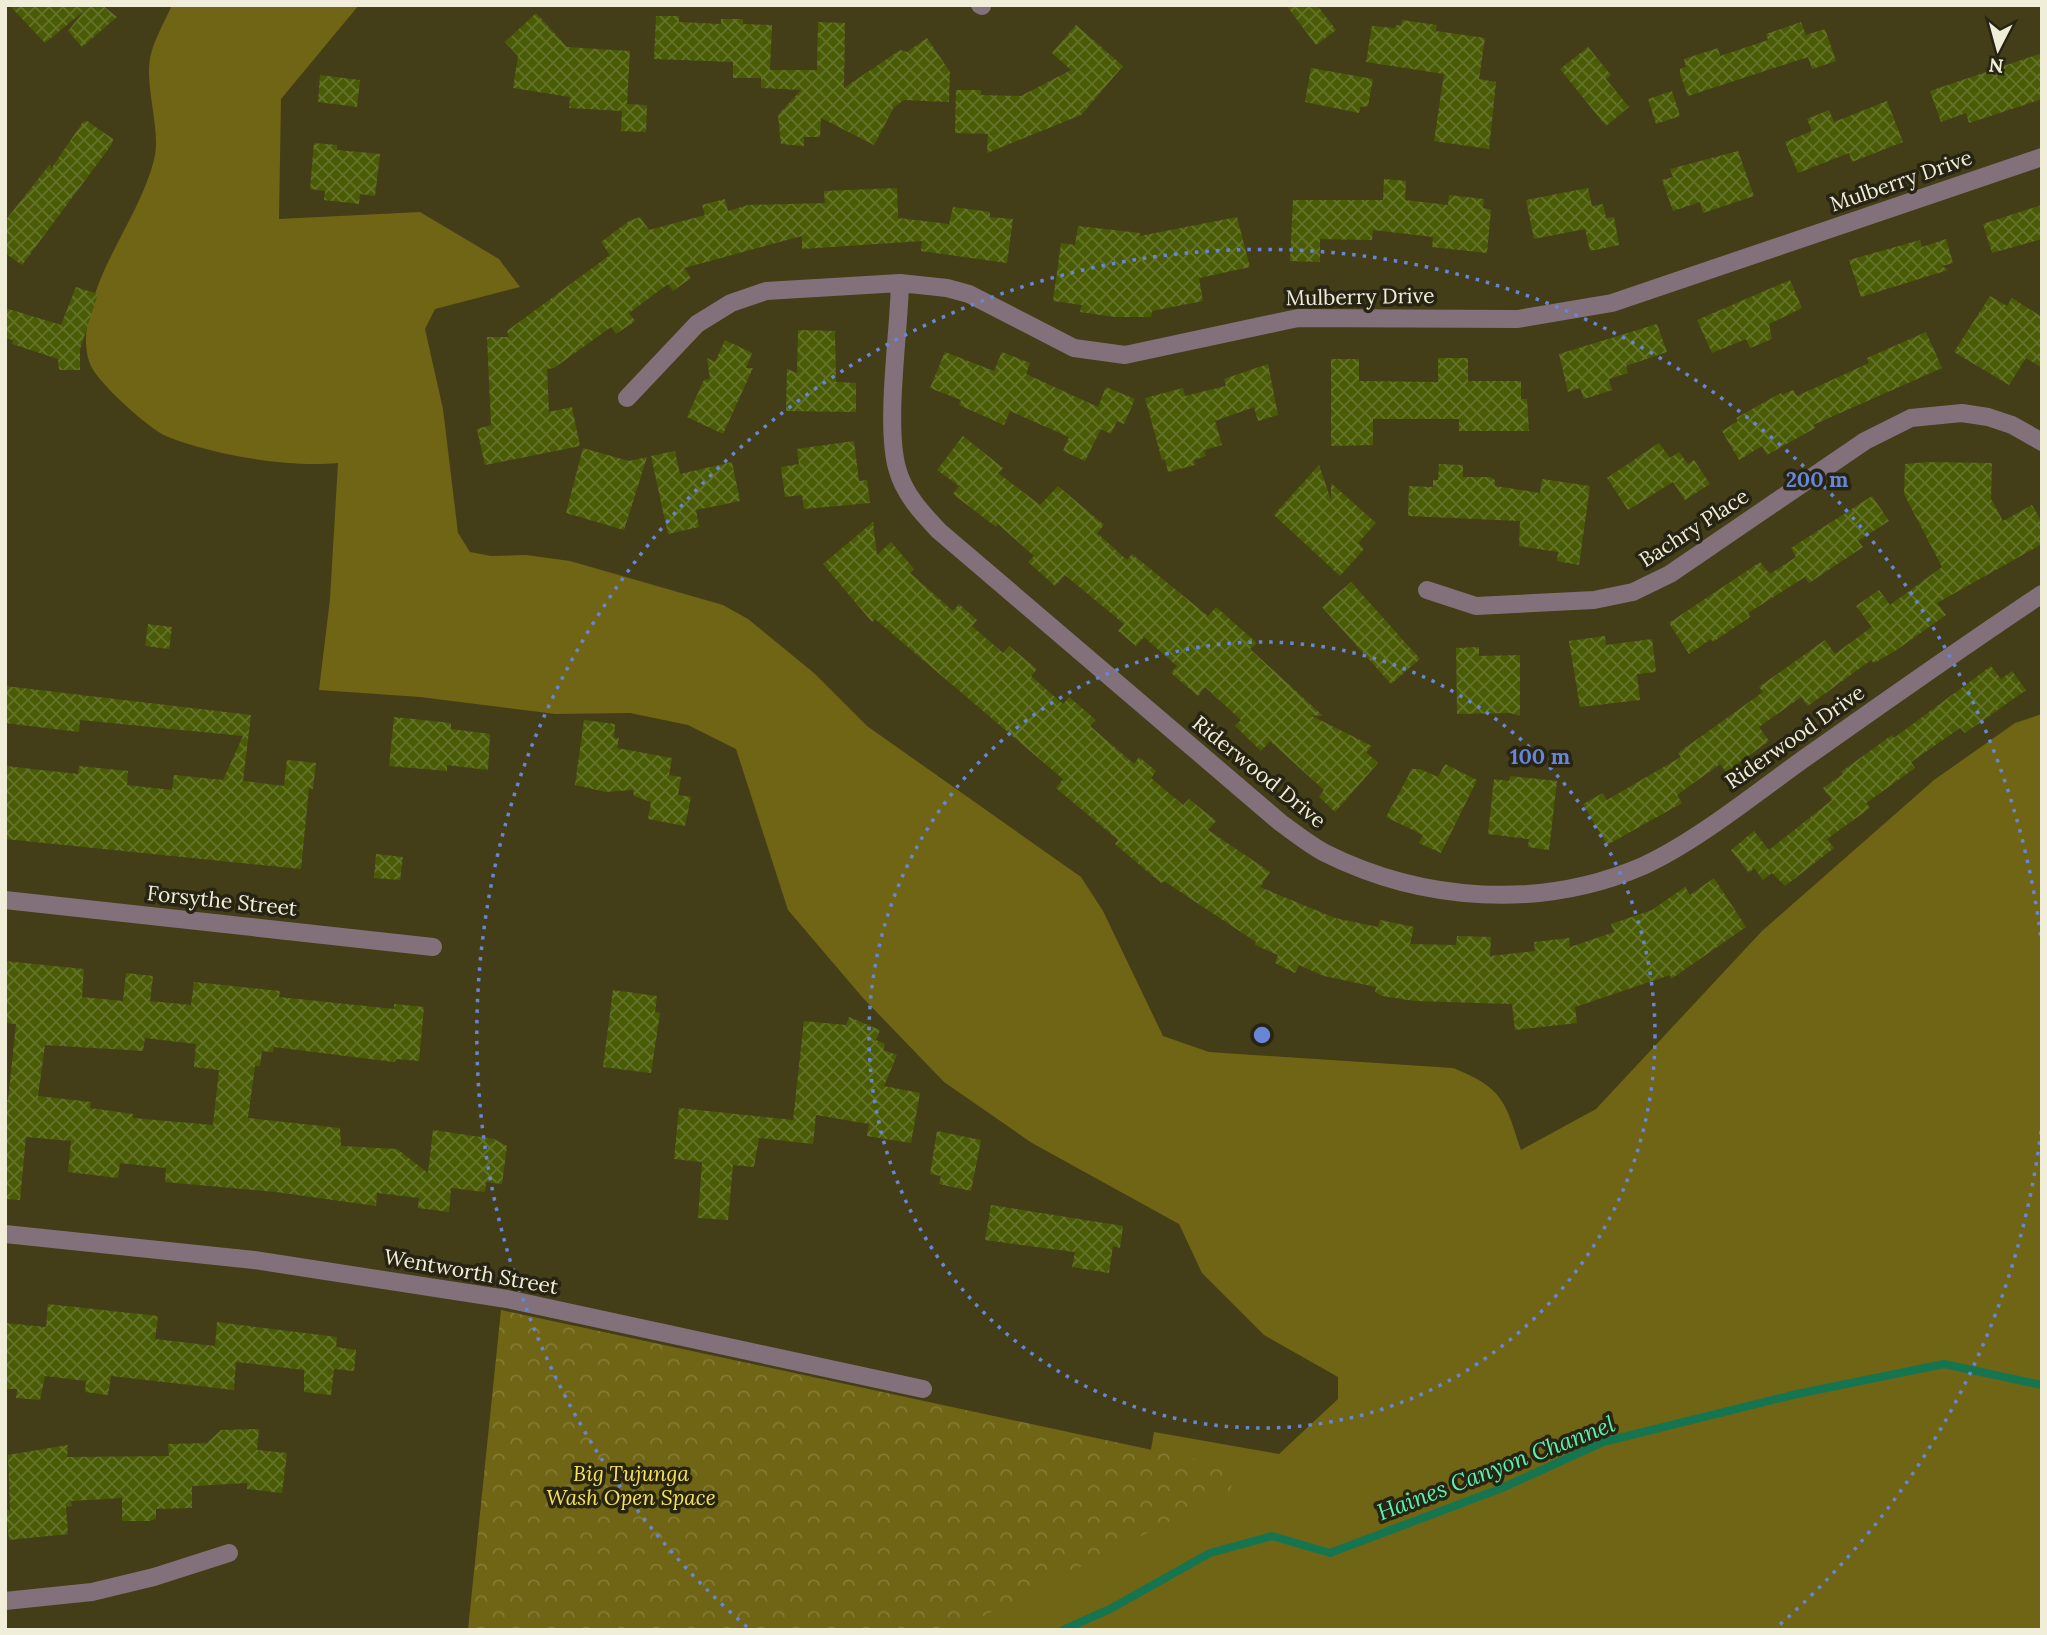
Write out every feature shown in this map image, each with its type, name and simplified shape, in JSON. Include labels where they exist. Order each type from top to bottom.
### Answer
[{"type":"street","name":"Mulberry Drive","points":[[627,398],[697,324],[731,303],[766,291],[900,283],[969,294],[1065,344],[1101,354],[1125,355],[1298,318],[1544,316],[1612,303],[2042,157]]},
{"type":"street","name":"Riderwood Drive","points":[[900,283],[893,431],[897,468],[913,503],[939,531],[1281,823],[1322,852],[1370,873],[1417,888],[1519,895],[1594,882],[1643,866],[1707,826],[2042,594]]},
{"type":"street","name":"Bachry Place","points":[[1427,590],[1476,606],[1594,600],[1633,592],[1670,574],[1865,440],[1911,418],[1962,413],[1988,417],[2012,425],[2042,442]]},
{"type":"street","name":"Forsythe Street","points":[[5,900],[433,947]]},
{"type":"street","name":"Wentworth Street","points":[[5,1234],[254,1260],[507,1299],[923,1389]]},
{"type":"street","points":[[5,1601],[92,1592],[154,1577],[229,1553]]},
{"type":"green space","points":[[172,5],[359,5],[281,99],[279,219],[420,212],[499,259],[520,287],[435,309],[425,329],[443,409],[458,533],[470,552],[491,556],[526,555],[570,561],[723,605],[748,619],[814,673],[867,726],[1081,877],[1103,911],[1163,1036],[1209,1052],[1453,1068],[1482,1082],[1500,1098],[1511,1119],[1521,1150],[1596,1109],[1762,931],[1934,780],[2015,723],[2042,714],[2042,1630],[483,1630],[1147,1472],[1154,1432],[1279,1454],[1338,1399],[1338,1377],[1264,1335],[1202,1273],[1179,1224],[1032,1143],[944,1082],[863,998],[788,910],[736,749],[688,725],[630,713],[555,714],[420,697],[319,690],[330,599],[338,463],[274,462],[205,449],[166,436],[137,416],[115,395],[97,376],[88,356],[87,329],[94,296],[148,180],[154,160],[156,135],[149,66],[155,42]]},
{"type":"green space","name":"Big Tujunga Wash Open Space","points":[[501,1310],[1236,1468],[1237,1471],[1230,1491],[956,1630],[468,1630]]},
{"type":"building","points":[[9,5],[102,5],[117,17],[82,47],[68,31],[85,10],[45,43]]},
{"type":"building","points":[[1286,5],[1317,5],[1336,30],[1316,45]]},
{"type":"building","points":[[536,13],[567,47],[630,51],[627,104],[647,105],[646,132],[621,131],[622,111],[569,108],[570,97],[513,88],[518,56],[505,42]]},
{"type":"building","points":[[656,16],[679,16],[679,22],[721,24],[721,19],[743,19],[743,24],[772,25],[770,70],[817,70],[818,22],[845,23],[844,88],[900,50],[907,52],[927,38],[950,72],[949,102],[904,100],[894,107],[874,145],[821,118],[820,137],[804,137],[804,146],[781,144],[778,115],[801,90],[761,88],[761,78],[733,78],[733,62],[654,59]]},
{"type":"building","points":[[1402,20],[1437,25],[1436,31],[1485,38],[1479,79],[1496,82],[1489,149],[1434,141],[1444,74],[1366,62],[1372,26],[1395,28],[1396,25],[1401,26]]},
{"type":"building","points":[[1801,22],[1806,35],[1825,29],[1836,61],[1812,69],[1808,57],[1688,96],[1680,74],[1680,69],[1686,67],[1684,59],[1718,48],[1720,56],[1768,40],[1766,34]]},
{"type":"building","points":[[1076,25],[1123,66],[1081,115],[987,153],[988,134],[955,133],[956,90],[981,90],[981,95],[1021,96],[1071,70],[1052,53]]},
{"type":"building","points":[[1588,47],[1611,75],[1606,79],[1629,107],[1606,126],[1560,69]]},
{"type":"building","points":[[2042,53],[2042,99],[1969,123],[1966,113],[1941,122],[1930,91]]},
{"type":"building","points":[[1311,68],[1373,79],[1368,106],[1360,107],[1359,113],[1305,102]]},
{"type":"building","points":[[320,75],[360,80],[357,107],[318,102]]},
{"type":"building","points":[[1672,91],[1680,116],[1656,124],[1648,99]]},
{"type":"building","points":[[1887,101],[1903,142],[1852,162],[1849,153],[1798,173],[1785,142],[1812,131],[1807,119],[1829,110],[1834,122]]},
{"type":"building","points":[[87,121],[113,139],[112,144],[22,265],[5,253],[5,221],[50,164],[51,169],[83,122]]},
{"type":"building","points":[[314,143],[337,145],[337,150],[380,154],[375,196],[360,194],[359,204],[324,200],[325,191],[310,189]]},
{"type":"building","points":[[1738,151],[1754,196],[1703,213],[1700,202],[1673,211],[1662,180],[1673,177],[1670,169]]},
{"type":"building","points":[[1384,179],[1406,181],[1405,200],[1448,205],[1449,195],[1484,199],[1483,208],[1491,210],[1487,253],[1432,247],[1433,237],[1373,230],[1372,240],[1320,239],[1320,262],[1290,261],[1293,200],[1383,200]]},
{"type":"building","points":[[897,188],[898,218],[949,224],[953,207],[990,212],[990,217],[1013,219],[1007,263],[921,251],[922,241],[802,249],[802,236],[684,268],[691,278],[673,291],[668,284],[629,313],[635,321],[616,334],[611,327],[554,368],[547,369],[549,412],[572,407],[580,446],[485,465],[477,429],[491,425],[487,337],[509,337],[507,331],[610,255],[601,242],[629,221],[640,217],[649,230],[705,215],[702,205],[725,199],[728,211],[748,205],[825,203],[824,191]]},
{"type":"building","points":[[1588,188],[1592,206],[1603,204],[1606,218],[1614,217],[1619,245],[1590,251],[1585,229],[1534,239],[1526,200]]},
{"type":"building","points":[[2042,205],[2042,239],[1992,253],[1983,224]]},
{"type":"building","points":[[1237,217],[1250,267],[1199,278],[1203,301],[1152,311],[1151,317],[1115,317],[1080,312],[1082,305],[1053,301],[1061,243],[1075,245],[1078,226],[1140,233],[1140,236]]},
{"type":"building","points":[[1946,239],[1953,263],[1942,266],[1948,270],[1861,297],[1849,260],[1920,240],[1922,247]]},
{"type":"building","points":[[1790,280],[1802,308],[1769,324],[1772,339],[1750,348],[1746,339],[1712,353],[1697,320]]},
{"type":"building","points":[[76,287],[98,294],[80,349],[80,370],[59,370],[58,359],[12,344],[13,340],[5,338],[5,308],[61,325]]},
{"type":"building","points":[[1990,296],[2007,306],[2012,298],[2042,317],[2042,368],[2026,358],[2009,385],[1954,352]]},
{"type":"building","points":[[1657,324],[1667,352],[1626,366],[1628,373],[1609,379],[1612,390],[1584,399],[1580,388],[1568,392],[1559,354]]},
{"type":"building","points":[[798,330],[835,331],[836,382],[856,383],[856,412],[786,411],[787,369],[797,373]]},
{"type":"building","points":[[1926,332],[1942,368],[1813,425],[1815,428],[1767,455],[1762,446],[1739,460],[1722,431],[1738,421],[1736,418],[1781,393],[1782,395],[1793,390],[1797,396],[1869,363],[1867,358]]},
{"type":"building","points":[[725,340],[752,353],[746,368],[753,368],[723,434],[687,417],[704,380],[710,379],[707,358],[715,362]]},
{"type":"building","points":[[945,352],[994,371],[1002,352],[1030,363],[1026,374],[1098,407],[1106,387],[1135,399],[1124,424],[1117,421],[1111,434],[1101,429],[1085,461],[1063,451],[1069,437],[1010,411],[1004,425],[959,405],[961,400],[930,388]]},
{"type":"building","points":[[1438,358],[1468,358],[1468,381],[1521,381],[1521,399],[1527,399],[1529,431],[1459,431],[1459,419],[1373,419],[1373,445],[1331,446],[1331,359],[1359,359],[1359,381],[1438,382]]},
{"type":"building","points":[[1268,364],[1278,415],[1258,421],[1254,407],[1215,421],[1222,445],[1204,450],[1206,456],[1194,460],[1195,465],[1168,472],[1165,459],[1162,460],[1145,398],[1183,388],[1185,396],[1226,386],[1224,379]]},
{"type":"building","points":[[963,436],[1003,468],[998,473],[1040,505],[1058,486],[1104,525],[1097,533],[1127,560],[1132,554],[1208,616],[1216,607],[1257,643],[1250,649],[1323,716],[1310,715],[1372,746],[1366,752],[1378,763],[1335,812],[1319,797],[1324,790],[1270,741],[1261,751],[1235,726],[1241,720],[1205,687],[1198,696],[1171,673],[1177,666],[1144,637],[1136,646],[1118,631],[1124,624],[1065,575],[1055,586],[1028,562],[1034,556],[998,524],[996,527],[953,494],[959,486],[937,470]]},
{"type":"building","points":[[854,441],[859,481],[867,480],[870,503],[804,509],[802,495],[785,497],[781,467],[799,464],[797,449]]},
{"type":"building","points":[[1659,443],[1670,458],[1679,452],[1688,464],[1694,460],[1710,484],[1685,500],[1673,482],[1628,510],[1607,478]]},
{"type":"building","points":[[583,448],[629,461],[647,457],[624,530],[566,513]]},
{"type":"building","points":[[675,451],[680,474],[732,462],[740,501],[696,510],[699,527],[668,534],[651,456]]},
{"type":"building","points":[[1992,463],[1991,499],[2003,521],[2032,505],[2042,522],[2042,544],[1937,603],[1946,615],[1895,651],[1874,663],[1871,660],[1808,706],[1801,697],[1759,727],[1769,741],[1726,772],[1720,764],[1677,795],[1682,803],[1607,845],[1583,804],[1603,793],[1607,800],[1681,757],[1678,753],[1763,692],[1759,687],[1825,640],[1835,654],[1872,627],[1856,606],[1879,590],[1890,605],[1942,567],[1904,494],[1905,464]]},
{"type":"building","points":[[1439,464],[1463,465],[1463,477],[1490,477],[1495,480],[1495,486],[1540,493],[1542,479],[1590,486],[1579,565],[1557,561],[1558,552],[1519,546],[1520,521],[1408,516],[1409,486],[1433,487],[1433,480],[1438,480]]},
{"type":"building","points":[[1319,465],[1331,500],[1331,483],[1376,523],[1358,543],[1364,549],[1340,576],[1274,515]]},
{"type":"building","points":[[1872,496],[1889,521],[1858,541],[1863,547],[1809,583],[1805,577],[1748,613],[1750,617],[1713,642],[1711,639],[1689,654],[1669,623],[1760,562],[1770,574],[1796,557],[1791,548]]},
{"type":"building","points":[[873,522],[877,555],[891,542],[914,569],[910,573],[953,611],[959,604],[977,620],[972,626],[1003,653],[1009,646],[1037,669],[1031,676],[1063,704],[1069,697],[1096,720],[1090,726],[1134,764],[1139,757],[1156,771],[1151,778],[1183,805],[1189,799],[1216,821],[1208,830],[1270,872],[1260,887],[1335,918],[1378,927],[1380,920],[1414,927],[1410,944],[1456,945],[1457,936],[1491,937],[1490,956],[1535,951],[1534,942],[1569,938],[1570,947],[1614,932],[1611,924],[1652,910],[1685,887],[1690,895],[1714,878],[1746,927],[1671,979],[1670,975],[1575,1007],[1577,1023],[1515,1030],[1512,1004],[1415,1001],[1382,996],[1375,992],[1376,987],[1324,976],[1299,965],[1295,973],[1275,963],[1278,955],[1255,945],[1256,942],[1164,881],[1161,883],[1115,844],[1118,840],[1056,788],[1063,779],[875,619],[872,622],[823,564]]},
{"type":"building","points":[[1351,582],[1420,659],[1391,684],[1322,607]]},
{"type":"building","points":[[148,624],[172,627],[169,649],[145,646]]},
{"type":"building","points":[[1605,636],[1606,645],[1652,639],[1656,672],[1637,674],[1640,700],[1580,707],[1569,641]]},
{"type":"building","points":[[1479,647],[1479,656],[1520,655],[1520,716],[1510,713],[1457,714],[1456,648]]},
{"type":"building","points":[[1991,666],[2001,679],[2012,671],[2026,690],[1965,733],[1960,728],[1911,762],[1915,768],[1866,803],[1870,808],[1827,839],[1834,848],[1785,886],[1772,873],[1763,880],[1754,868],[1749,873],[1731,850],[1754,831],[1769,850],[1832,800],[1823,788],[1843,774],[1841,772],[1892,735],[1894,738]]},
{"type":"building","points":[[5,686],[251,715],[243,781],[284,786],[287,760],[316,763],[313,789],[309,788],[301,869],[5,839],[5,766],[78,774],[79,766],[128,771],[127,785],[172,790],[174,775],[223,780],[243,736],[80,720],[79,732],[5,723]]},
{"type":"building","points":[[394,717],[451,723],[451,729],[490,734],[488,770],[447,765],[447,771],[389,766]]},
{"type":"building","points":[[584,720],[615,724],[614,738],[619,738],[617,748],[672,758],[669,775],[681,777],[678,795],[691,797],[685,826],[648,819],[651,802],[634,796],[633,790],[606,792],[575,785]]},
{"type":"building","points":[[1445,764],[1477,780],[1441,853],[1419,843],[1423,835],[1386,817],[1412,769],[1420,769],[1438,777]]},
{"type":"building","points":[[1510,776],[1557,781],[1549,850],[1528,847],[1529,839],[1488,834],[1494,779],[1509,781]]},
{"type":"building","points":[[376,854],[403,857],[400,880],[374,878]]},
{"type":"building","points":[[5,961],[84,969],[82,997],[123,1001],[126,973],[153,976],[150,1001],[191,1005],[194,982],[280,991],[279,997],[394,1009],[394,1004],[424,1007],[419,1061],[397,1059],[394,1062],[274,1047],[273,1052],[262,1051],[260,1066],[255,1066],[248,1118],[340,1128],[341,1146],[397,1149],[428,1173],[433,1130],[494,1139],[507,1146],[502,1184],[486,1182],[485,1192],[451,1188],[449,1212],[418,1208],[419,1198],[377,1193],[376,1206],[276,1192],[165,1182],[166,1168],[120,1163],[118,1178],[68,1172],[71,1141],[26,1137],[20,1200],[5,1199],[5,1100],[8,1100],[16,1024],[5,1023]],"holes":[[[145,1038],[196,1044],[194,1067],[219,1070],[213,1125],[133,1118],[133,1114],[90,1108],[91,1102],[38,1096],[45,1045],[143,1051]]]},
{"type":"building","points":[[613,990],[657,996],[655,1012],[660,1013],[651,1073],[603,1067]]},
{"type":"building","points":[[849,1017],[880,1030],[876,1040],[885,1044],[883,1050],[897,1055],[884,1086],[920,1093],[911,1143],[867,1136],[869,1124],[816,1115],[813,1144],[759,1138],[754,1167],[733,1165],[728,1220],[698,1218],[702,1162],[674,1159],[679,1108],[793,1120],[804,1021],[846,1025]]},
{"type":"building","points":[[937,1131],[981,1140],[971,1191],[939,1184],[941,1176],[930,1174]]},
{"type":"building","points":[[991,1205],[1123,1226],[1120,1248],[1113,1246],[1109,1273],[1072,1267],[1075,1252],[985,1240]]},
{"type":"building","points":[[48,1304],[158,1316],[155,1339],[215,1346],[217,1322],[337,1337],[336,1347],[356,1350],[354,1371],[334,1369],[331,1395],[304,1392],[304,1370],[236,1362],[234,1390],[111,1376],[108,1395],[85,1392],[86,1381],[45,1376],[40,1400],[16,1398],[17,1389],[5,1389],[5,1323],[46,1327]]},
{"type":"building","points":[[259,1429],[257,1450],[287,1453],[282,1493],[247,1489],[247,1483],[192,1486],[192,1508],[156,1509],[156,1519],[149,1521],[122,1521],[122,1498],[71,1501],[72,1506],[66,1507],[68,1534],[9,1540],[6,1510],[10,1510],[8,1455],[68,1445],[67,1457],[169,1456],[168,1444],[207,1443],[221,1430]]},
{"type":"waterway","name":"Haines Canyon Channel","points":[[1063,1630],[1110,1609],[1210,1553],[1272,1536],[1330,1553],[1502,1488],[1603,1442],[1797,1394],[1944,1364],[2042,1385]]}]
